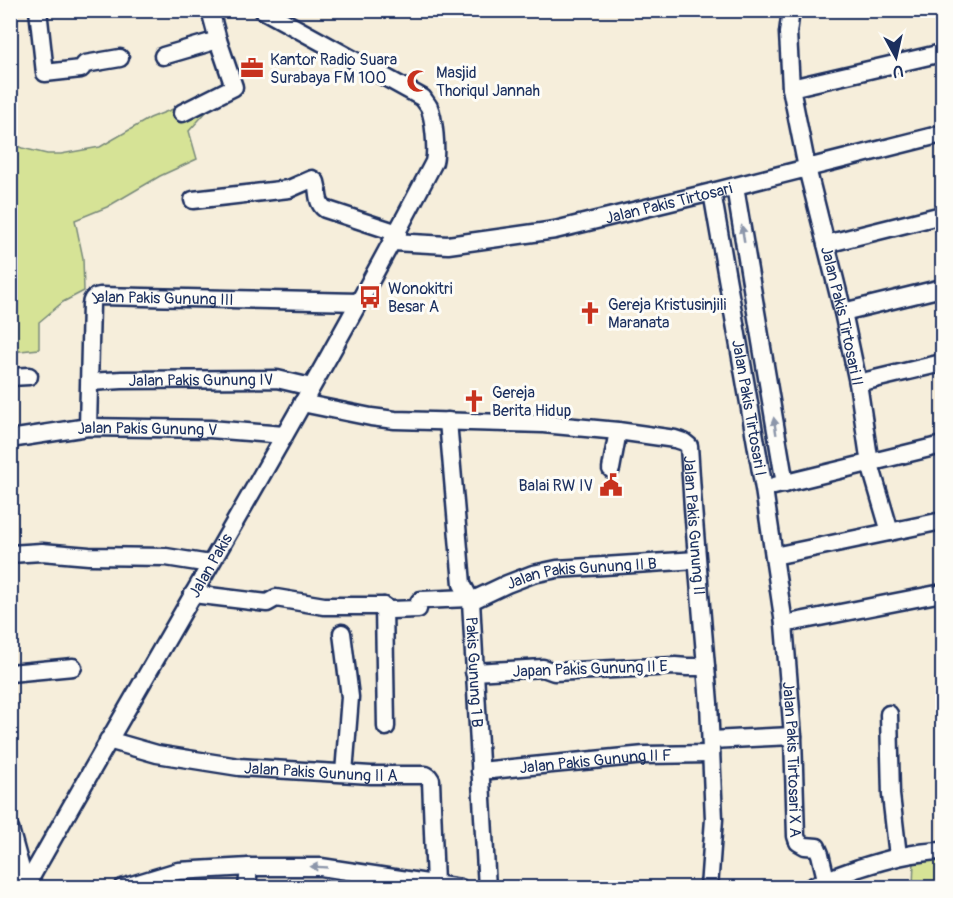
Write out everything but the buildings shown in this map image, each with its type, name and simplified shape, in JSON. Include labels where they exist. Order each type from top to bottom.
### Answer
[{"type":"street","points":[[38,10],[45,74],[81,69],[85,64],[120,58]]},
{"type":"street","points":[[182,113],[234,87],[210,10]]},
{"type":"street","name":"Jalan Pakis","points":[[25,887],[284,435],[435,162],[436,153],[429,106],[423,98],[263,10]]},
{"type":"street","name":"Jalan Pakis Tirtosari II","points":[[791,10],[788,33],[791,88],[807,168],[858,383],[870,464],[890,532]]},
{"type":"street","points":[[164,56],[218,40]]},
{"type":"street","points":[[791,88],[942,53]]},
{"type":"street","name":"Jalan Pakis Tirtosari","points":[[193,200],[289,189],[312,179],[316,182],[320,205],[325,209],[395,238],[448,245],[555,230],[942,134]]},
{"type":"street","name":"Jalan Pakis Tirtosari I","points":[[735,187],[785,484]]},
{"type":"street","name":"Jalan Pakis Tirtosari I","points":[[712,192],[764,489],[784,624]]},
{"type":"street","points":[[826,244],[942,215]]},
{"type":"street","points":[[843,312],[942,288]]},
{"type":"street","name":"Jalan Pakis Gunung III","points":[[88,427],[91,304],[94,297],[359,302]]},
{"type":"street","points":[[858,383],[942,363]]},
{"type":"street","points":[[10,377],[29,376]]},
{"type":"street","name":"Jalan Pakis Gunung IV","points":[[90,382],[277,379],[311,387]]},
{"type":"street","name":"Jalan Pakis Gunung II","points":[[302,403],[395,420],[543,424],[618,431],[675,439],[689,446],[711,747],[714,819],[709,888]]},
{"type":"street","name":"Pakis Gunung 1 B","points":[[448,421],[462,584],[470,599],[487,888]]},
{"type":"street","name":"Jalan Pakis Gunung V","points":[[10,439],[88,427],[210,429],[284,435]]},
{"type":"street","points":[[611,469],[618,431]]},
{"type":"street","points":[[764,489],[942,445]]},
{"type":"street","points":[[774,556],[942,521]]},
{"type":"street","points":[[10,554],[42,552],[89,556],[165,557],[210,564]]},
{"type":"street","name":"Jalan Pakis Gunung II B","points":[[470,599],[533,574],[557,569],[697,560]]},
{"type":"street","points":[[784,624],[942,593]]},
{"type":"street","points":[[193,594],[267,603],[276,598],[324,606],[384,606],[388,610],[416,609],[421,600],[470,599]]},
{"type":"street","points":[[384,606],[386,727]]},
{"type":"street","name":"Jalan Pakis Tirtosari X A","points":[[784,624],[793,736],[796,836],[798,843],[817,847],[826,879]]},
{"type":"street","points":[[342,633],[350,697],[344,773]]},
{"type":"street","name":"Japan Pakis Gunung II E","points":[[474,672],[543,668],[554,672],[675,666],[706,667]]},
{"type":"street","points":[[10,673],[73,667]]},
{"type":"street","points":[[889,714],[891,795],[898,856]]},
{"type":"street","name":"Jalan Pakis Gunung II F","points":[[480,771],[645,755],[793,736]]},
{"type":"street","name":"Jalan Pakis Gunung II A","points":[[108,740],[157,754],[239,767],[371,775],[426,775],[431,780],[435,884]]},
{"type":"street","points":[[10,830],[25,887]]},
{"type":"street","points":[[810,888],[826,879],[898,856],[942,851]]},
{"type":"street","points":[[122,888],[178,872],[249,867],[321,867],[373,881],[435,884],[460,888]]},
{"type":"street","points":[[247,888],[249,867]]},
{"type":"green space","points":[[224,81],[228,88],[189,131],[197,159],[160,176],[107,207],[75,220],[83,258],[84,291],[63,302],[39,322],[39,349],[11,352],[10,143],[47,154],[61,154],[100,147],[150,118],[173,109]]},
{"type":"green space","points":[[914,860],[942,862],[942,887],[913,888]]},
{"type":"place","name":"Kantor Radio Suara Surabaya FM 100","points":[[252,68]]},
{"type":"place","name":"Masjid Thoriqul Jannah","points":[[418,81]]},
{"type":"place","name":"Wonokitri Besar A","points":[[370,297]]},
{"type":"place","name":"Gereja Kristusinjili Maranata","points":[[590,313]]},
{"type":"place","name":"Gereja Berita Hidup","points":[[474,401]]},
{"type":"place","name":"Balai RW IV","points":[[611,485]]}]
